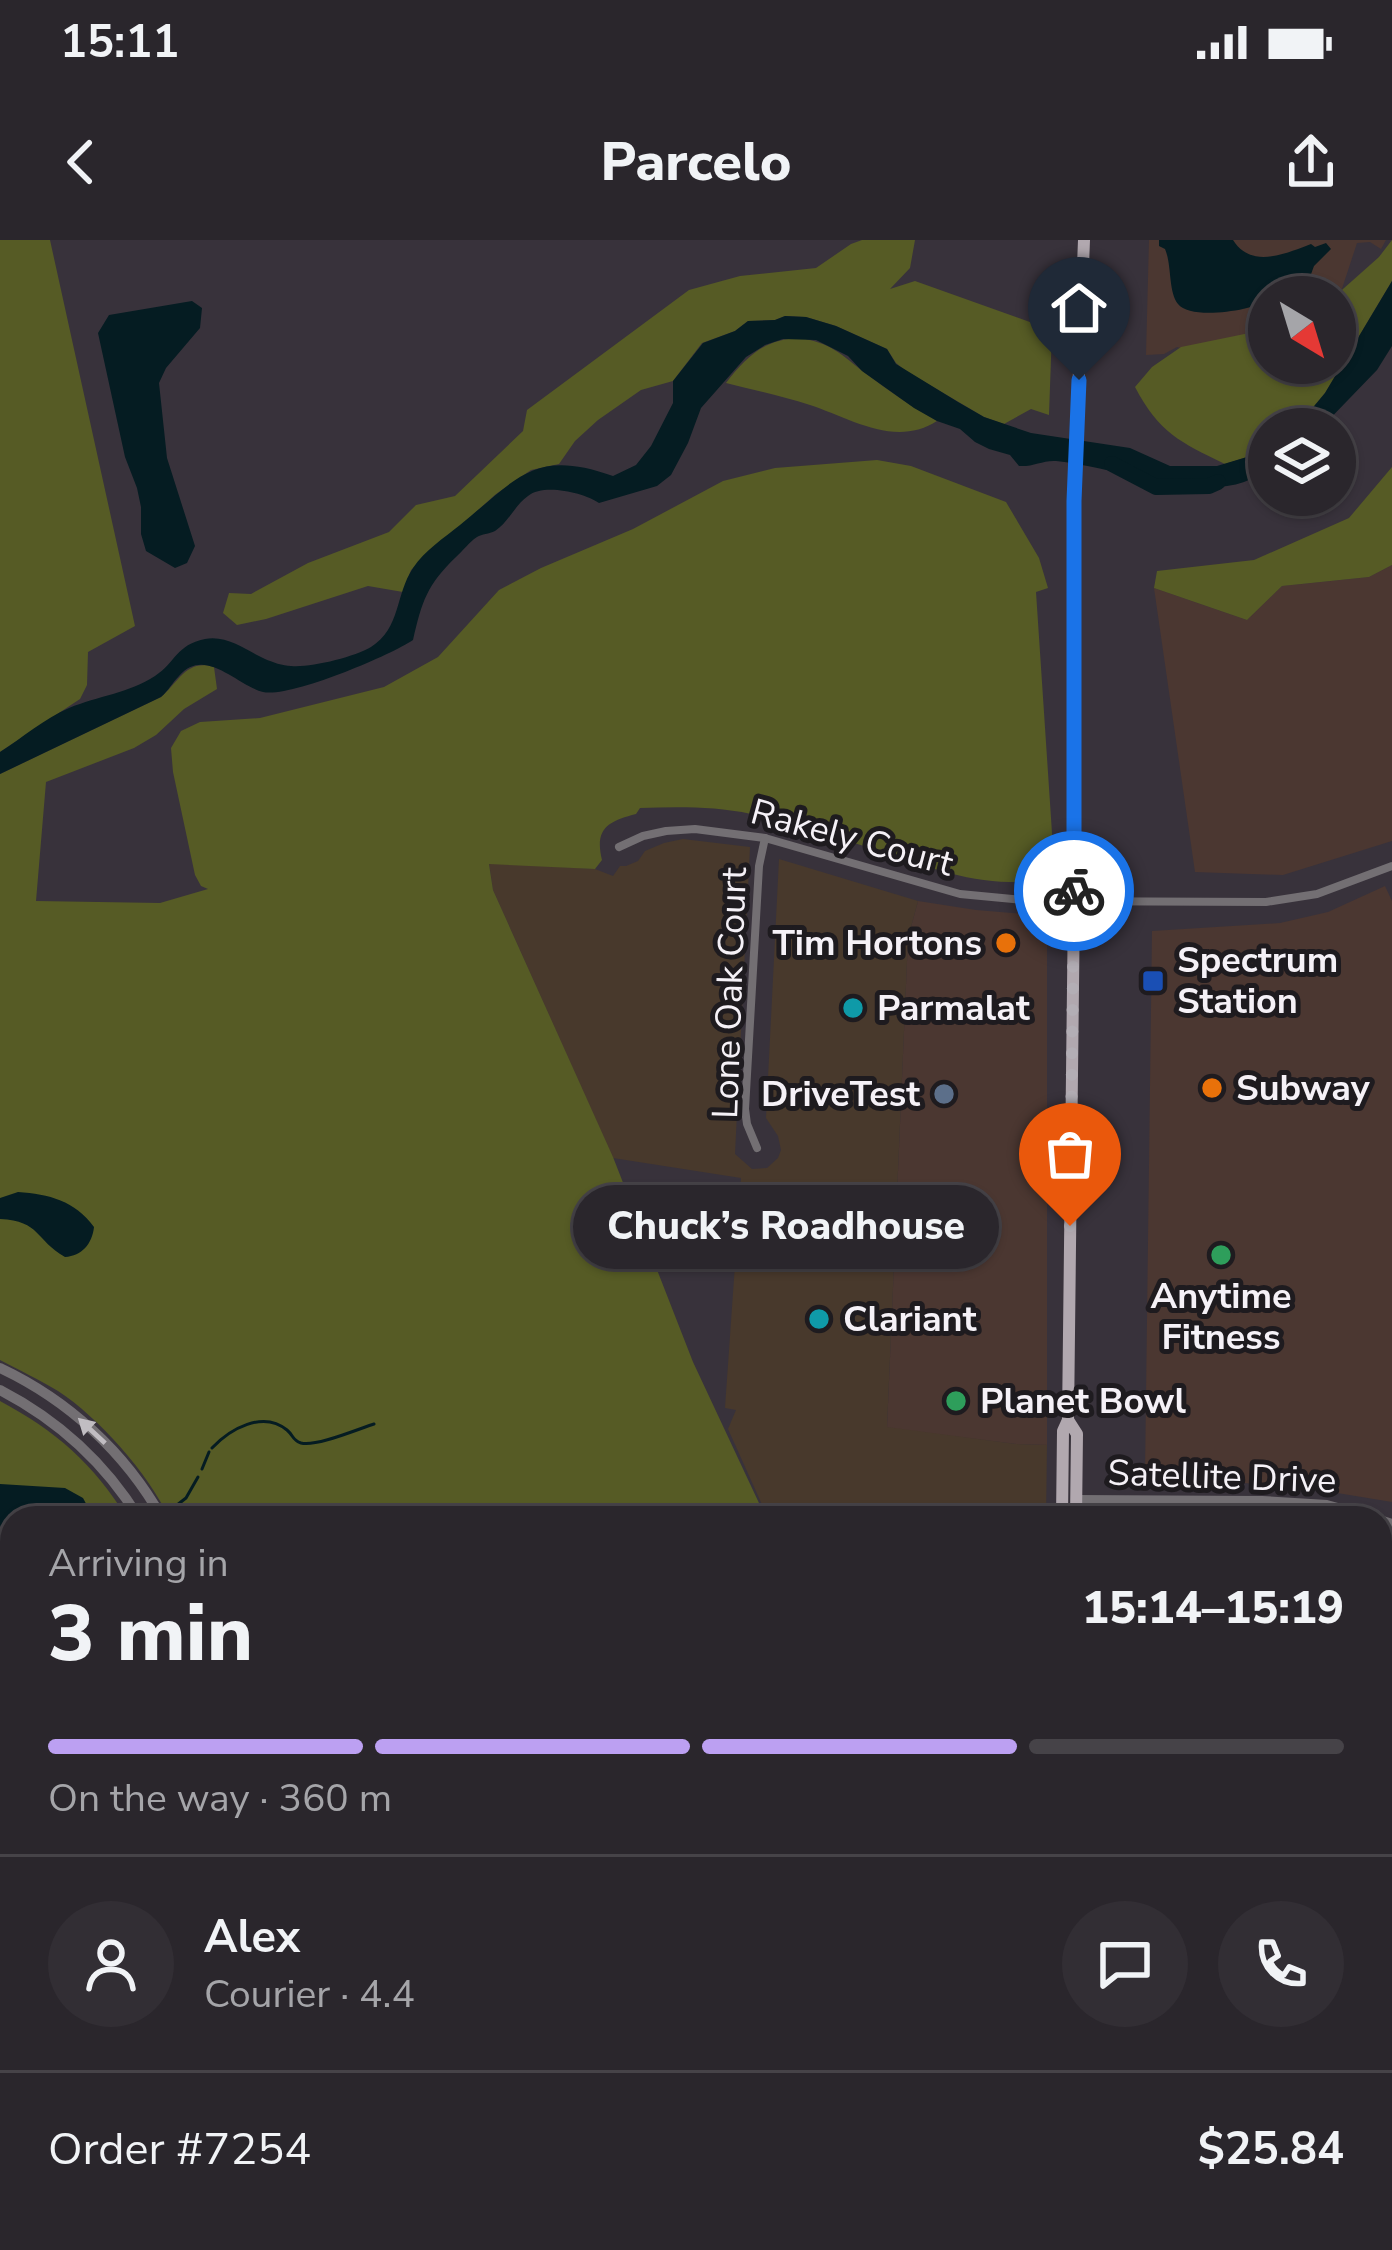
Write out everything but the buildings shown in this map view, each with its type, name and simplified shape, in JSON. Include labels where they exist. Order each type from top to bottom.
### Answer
[{"type":"main road","points":[[1072,1506],[1063,1431],[1068,1420],[1074,501],[1084,240]]},
{"type":"main road","points":[[1067,1506],[1069,1498]]},
{"type":"street","name":"Rakely Court","points":[[620,847],[666,830],[765,838],[959,894],[1033,902],[1266,902],[1317,894],[1392,867]]},
{"type":"street","name":"Lone Oak Court","points":[[757,1148],[746,1109],[759,866],[765,838]]},
{"type":"street","points":[[0,1368],[44,1392],[93,1430],[132,1472],[154,1506]]},
{"type":"street","points":[[0,1390],[80,1445],[131,1506]]},
{"type":"street","name":"Satellite Drive","points":[[1069,1498],[1334,1506]]},
{"type":"shaded area","points":[[1149,240],[1386,240],[1381,249],[1370,242],[1357,243],[1346,276],[1248,276],[1248,336],[1194,352],[1177,347],[1146,355]]},
{"type":"shaded area","points":[[1392,565],[1392,841],[1283,875],[1195,872],[1154,588],[1247,620],[1282,586],[1369,577]]},
{"type":"shaded area","points":[[683,839],[750,847],[735,1154],[752,1169],[767,1168],[781,1150],[766,1118],[779,859],[918,901],[908,938],[887,1427],[1047,1445],[1046,1506],[763,1506],[728,1429],[736,1410],[725,1408],[741,1178],[613,1158],[493,890],[489,863],[595,869],[613,876],[620,866],[638,861],[645,851]]},
{"type":"shaded area","points":[[1385,886],[1392,901],[1392,1502],[1301,1487],[1145,1476],[1152,931],[1280,923],[1328,912]]},
{"type":"shaded area","points":[[918,901],[1047,916],[1047,1445],[887,1428],[908,938]]},
{"type":"green space","points":[[0,240],[50,240],[135,626],[88,652],[87,685],[80,699],[0,752]]},
{"type":"green space","points":[[862,240],[915,240],[910,268],[890,289],[915,281],[1052,330],[1049,415],[1031,409],[1004,424],[906,371],[887,349],[836,326],[806,317],[748,321],[702,343],[673,381],[641,390],[598,420],[559,464],[531,470],[496,494],[411,570],[403,592],[368,586],[237,625],[223,613],[229,593],[251,594],[308,563],[389,532],[416,505],[455,496],[523,431],[527,410],[689,290],[740,276],[816,268]]},
{"type":"green space","points":[[1392,240],[1392,281],[1356,341],[1356,277]]},
{"type":"green space","points":[[1248,333],[1248,384],[1330,384],[1312,408],[1248,408],[1248,456],[1225,464],[1172,435],[1135,387],[1152,367],[1181,347]]},
{"type":"green space","points":[[799,338],[835,350],[937,421],[921,429],[889,431],[726,383],[758,351]]},
{"type":"green space","points":[[877,460],[911,466],[1006,502],[1039,558],[1048,588],[1036,592],[1054,863],[1049,876],[1028,881],[984,880],[737,811],[640,808],[602,833],[602,860],[595,869],[489,864],[493,890],[613,1157],[693,1362],[760,1506],[163,1506],[136,1465],[89,1416],[58,1391],[0,1360],[0,774],[161,697],[196,666],[214,667],[217,689],[184,709],[156,735],[46,782],[36,901],[160,903],[208,889],[195,875],[173,772],[171,748],[181,731],[200,722],[260,718],[384,687],[438,657],[499,590],[633,529],[723,481],[775,468]]},
{"type":"green space","points":[[1392,467],[1392,565],[1369,577],[1282,586],[1247,620],[1154,588],[1157,571],[1254,560],[1356,516],[1356,510]]},
{"type":"green space","points":[[0,1401],[72,1450],[119,1506],[0,1506]]},
{"type":"water","points":[[1159,240],[1233,240],[1240,249],[1259,257],[1311,244],[1326,243],[1331,249],[1310,276],[1248,276],[1248,307],[1209,313],[1178,304],[1167,255]]},
{"type":"water","points":[[1392,281],[1392,346],[1377,370],[1340,408],[1312,408],[1330,384],[1356,384],[1356,341]]},
{"type":"water","points":[[192,301],[202,308],[200,328],[159,383],[167,458],[195,546],[187,563],[175,568],[146,551],[137,488],[125,457],[98,333],[109,315]]},
{"type":"water","points":[[806,317],[836,326],[887,349],[896,364],[984,417],[1031,433],[1130,448],[1170,466],[1217,466],[1248,456],[1248,480],[1200,487],[1056,461],[1019,466],[1010,455],[989,449],[960,429],[914,408],[848,356],[816,340],[783,339],[746,357],[701,408],[671,475],[657,486],[599,503],[564,491],[535,492],[500,528],[474,539],[432,585],[413,640],[401,647],[339,674],[276,692],[263,692],[210,666],[189,668],[161,697],[0,774],[0,752],[42,723],[69,708],[145,682],[195,642],[221,639],[291,666],[332,661],[371,647],[393,621],[407,578],[418,562],[513,481],[545,467],[564,465],[613,476],[636,465],[673,403],[673,381],[703,343],[748,321]]},
{"type":"water","points":[[18,1192],[51,1197],[78,1211],[94,1227],[85,1248],[65,1257],[31,1227],[0,1219],[0,1198]]},
{"type":"water","points":[[0,1484],[65,1488],[87,1506],[0,1506]]},
{"type":"waterway","points":[[1112,464],[1156,487],[1218,482]]},
{"type":"waterway","points":[[212,1448],[228,1434],[257,1422],[278,1424],[296,1441],[308,1444],[374,1424]]},
{"type":"waterway","points":[[202,1469],[209,1452]]},
{"type":"waterway","points":[[177,1505],[198,1477]]},
{"type":"way so far","points":[[1070,1226],[1074,891]]},
{"type":"place","name":"Tim Hortons","points":[[1006,943]]},
{"type":"place","name":"Spectrum Station","points":[[1153,981]]},
{"type":"place","name":"Parmalat","points":[[853,1008]]},
{"type":"place","name":"Subway","points":[[1212,1088]]},
{"type":"place","name":"DriveTest","points":[[944,1094]]},
{"type":"place","name":"Chuck’s Roadhouse","points":[[1070,1226]]},
{"type":"place","name":"Anytime Fitness","points":[[1221,1255]]},
{"type":"place","name":"Clariant","points":[[819,1319]]},
{"type":"place","name":"Planet Bowl","points":[[956,1401]]},
{"type":"route","points":[[1074,891],[1074,501],[1079,380]]}]
